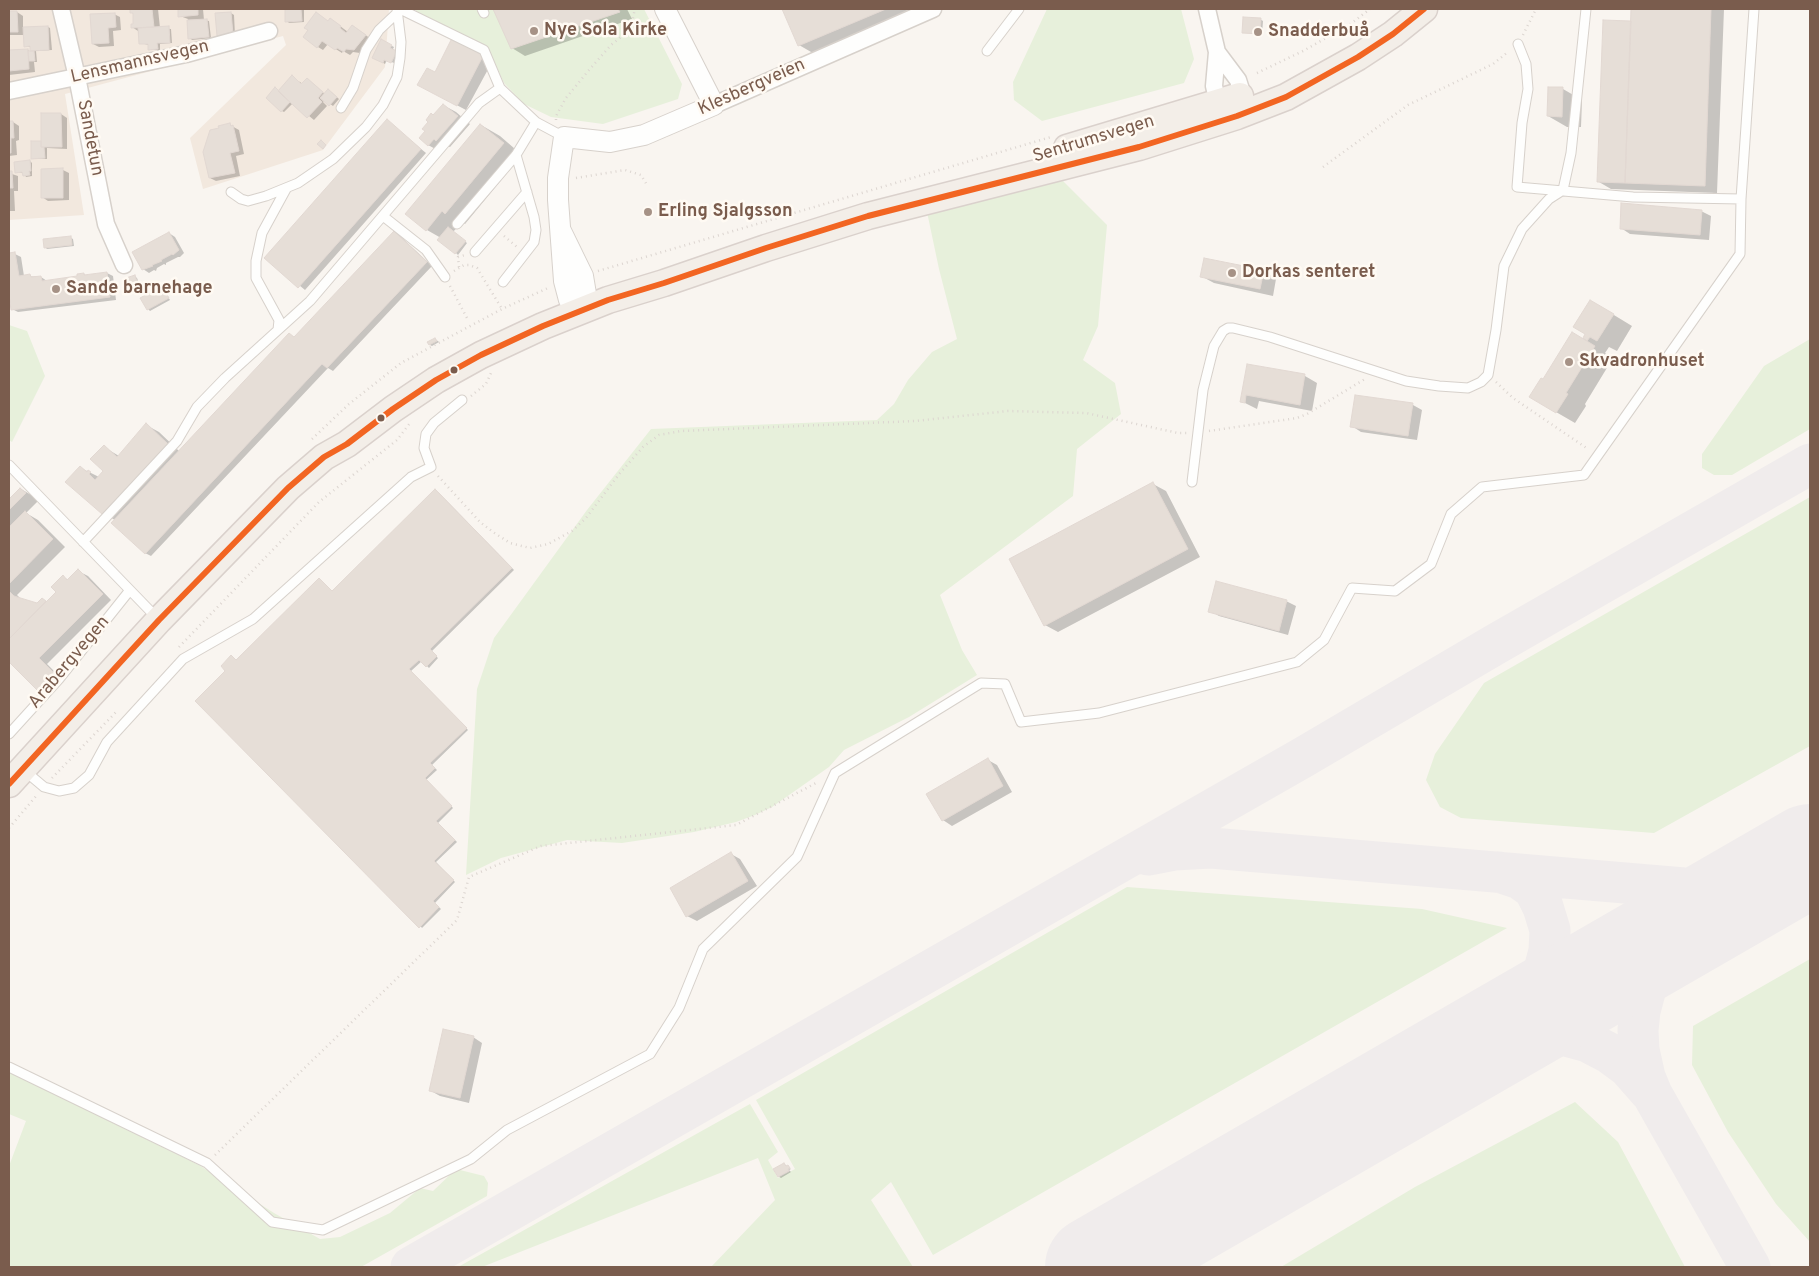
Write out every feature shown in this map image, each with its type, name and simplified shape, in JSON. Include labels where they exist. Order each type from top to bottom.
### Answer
[{"type":"main road","name":"Sentrumsvegen","points":[[1233,105],[1337,49],[1379,24],[1398,9]]},
{"type":"main road","name":"Sentrumsvegen","points":[[16,776],[159,620],[282,495],[317,449],[339,436],[382,397],[427,367],[473,340],[577,292],[1233,105],[1286,97],[1358,57],[1393,34],[1424,9]]},
{"type":"street","name":"Sandetun","points":[[61,9],[77,77],[106,224],[124,266]]},
{"type":"street","points":[[665,9],[714,105]]},
{"type":"street","name":"Klesbergveien","points":[[560,128],[610,142],[644,135],[933,9]]},
{"type":"street","points":[[1207,9],[1217,52],[1214,86],[1233,105]]},
{"type":"street","name":"Lensmannsvegen","points":[[9,91],[186,54],[269,31]]},
{"type":"street","points":[[1217,52],[1238,80],[1233,105]]},
{"type":"street","points":[[560,128],[558,200],[561,231],[577,292]]},
{"type":"lane","points":[[987,52],[1019,9]]},
{"type":"lane","points":[[1192,482],[1204,390],[1214,346],[1223,331],[1228,328],[1270,337],[1406,381],[1468,388],[1481,382],[1488,375],[1504,266],[1522,229],[1549,199],[1563,190],[1571,153],[1586,9]]},
{"type":"lane","points":[[9,1067],[207,1163],[272,1222],[323,1230],[471,1159],[506,1130],[650,1054],[679,1008],[703,949],[797,857],[835,773],[981,682],[1005,684],[1021,722],[1099,713],[1297,662],[1324,640],[1352,588],[1395,590],[1430,564],[1450,514],[1482,487],[1584,475],[1740,254],[1741,199],[1754,9]]},
{"type":"lane","points":[[397,11],[484,50],[500,88],[536,122],[560,128]]},
{"type":"lane","points":[[341,108],[354,88],[366,50],[379,30],[397,11]]},
{"type":"lane","points":[[230,192],[248,201],[286,188],[307,178],[333,159],[366,127],[383,105],[396,77],[401,42],[397,11]]},
{"type":"lane","points":[[1518,44],[1526,64],[1528,89],[1522,123],[1517,187],[1633,197],[1741,199]]},
{"type":"lane","points":[[83,542],[177,440],[197,407],[225,378],[310,300],[474,110],[500,88]]},
{"type":"lane","points":[[457,224],[516,155],[536,122]]},
{"type":"lane","points":[[503,282],[534,242],[536,230],[516,155]]},
{"type":"lane","points":[[278,330],[279,320],[256,278],[256,261],[262,233],[286,188]]},
{"type":"lane","points":[[475,252],[526,192]]},
{"type":"lane","points":[[382,216],[426,250],[445,277]]},
{"type":"lane","points":[[16,776],[59,791],[74,788],[89,775],[107,742],[183,659],[252,619],[411,477],[431,467],[424,448],[426,434],[434,423],[462,400]]},
{"type":"lane","points":[[9,465],[159,620]]},
{"type":"lane","name":"Arabergvegen","points":[[9,734],[59,678],[130,590]]},
{"type":"path","points":[[560,128],[556,116],[566,98],[611,46],[626,33],[631,26],[635,9]]},
{"type":"path","points":[[1256,73],[1303,51],[1349,25],[1370,9]]},
{"type":"path","points":[[1324,167],[1408,106],[1493,64],[1518,44],[1536,9]]},
{"type":"path","points":[[317,449],[349,404],[401,363],[502,309],[577,292],[1058,134]]},
{"type":"path","points":[[558,178],[570,179],[625,170],[641,175],[647,185]]},
{"type":"path","points":[[467,318],[445,277],[459,267],[474,266],[484,277],[502,309]]},
{"type":"path","points":[[462,400],[474,395],[486,384],[491,375],[490,368]]},
{"type":"path","points":[[431,467],[480,522],[510,543],[530,548],[548,544],[572,531],[586,518],[620,473],[643,447],[659,435],[681,431],[915,421],[1008,411],[1086,413],[1178,433],[1198,433],[1242,424],[1297,418],[1341,395],[1377,372]]},
{"type":"path","points":[[1488,375],[1513,398],[1598,456]]},
{"type":"path","points":[[174,652],[319,502],[397,440],[415,417]]},
{"type":"path","points":[[9,828],[44,787],[119,709]]},
{"type":"path","points":[[207,1163],[457,920],[469,877],[541,846],[736,825],[835,773]]},
{"type":"shaded area","points":[[9,9],[389,9],[385,67],[323,150],[203,189],[190,138],[286,45],[283,36],[65,94],[84,215],[9,220]]},
{"type":"green space","points":[[415,9],[644,9],[682,84],[678,99],[603,124],[551,117],[524,104],[504,83],[487,46],[418,14]]},
{"type":"green space","points":[[1047,9],[1181,9],[1194,59],[1184,83],[1042,121],[1014,100],[1013,82]]},
{"type":"green space","points":[[1063,181],[1107,225],[1098,326],[1083,360],[1115,383],[1121,414],[1077,449],[1073,496],[940,595],[962,650],[977,675],[909,717],[844,750],[829,767],[772,807],[755,815],[736,822],[694,832],[622,843],[567,840],[501,858],[466,875],[477,689],[494,638],[587,510],[651,429],[877,420],[894,404],[908,380],[932,352],[957,339],[927,212],[996,192]]},
{"type":"green space","points":[[9,325],[27,331],[45,376],[12,442],[9,440]]},
{"type":"green space","points":[[1810,339],[1810,429],[1732,475],[1714,475],[1702,468],[1702,454],[1764,366]]},
{"type":"green space","points":[[1810,497],[1810,746],[1654,833],[1461,818],[1440,807],[1426,780],[1435,754],[1484,683]]},
{"type":"green space","points":[[1127,887],[1422,909],[1507,928],[933,1255],[891,1182],[871,1200],[913,1267],[711,1267],[775,1200],[758,1158],[482,1267],[458,1267],[750,1104],[778,1152],[768,1160],[778,1178],[795,1169],[756,1100]]},
{"type":"green space","points":[[1810,959],[1810,1242],[1776,1204],[1728,1132],[1692,1065],[1693,1026]]},
{"type":"green space","points":[[9,1072],[199,1165],[274,1213],[320,1239],[340,1237],[390,1213],[420,1188],[433,1191],[456,1169],[484,1176],[488,1183],[487,1196],[361,1267],[9,1267],[9,1166],[26,1121],[9,1114]]},
{"type":"green space","points":[[1575,1102],[1618,1142],[1685,1267],[1281,1267],[1415,1187]]},
{"type":"building","points":[[130,9],[152,9],[154,27],[131,28],[133,13],[130,13]]},
{"type":"building","points":[[178,9],[198,9],[198,15],[178,17]]},
{"type":"building","points":[[285,9],[301,9],[302,21],[285,22]]},
{"type":"building","name":"Nye Sola Kirke","points":[[493,9],[618,9],[620,12],[511,49]]},
{"type":"building","points":[[782,9],[886,9],[798,46]]},
{"type":"building","points":[[1631,9],[1711,9],[1705,186],[1625,183]]},
{"type":"building","points":[[9,11],[17,11],[18,32],[9,32]]},
{"type":"building","points":[[231,12],[233,34],[217,36],[215,13]]},
{"type":"building","points":[[316,12],[328,21],[330,18],[341,26],[340,28],[346,33],[352,25],[366,35],[354,50],[346,49],[344,52],[337,48],[335,50],[322,41],[317,48],[303,37],[308,30],[304,28]]},
{"type":"building","points":[[115,13],[116,27],[108,28],[109,43],[92,44],[90,14]]},
{"type":"building","points":[[1243,17],[1261,18],[1260,34],[1242,33]]},
{"type":"building","points":[[207,19],[209,37],[188,39],[187,20]]},
{"type":"building","points":[[1603,20],[1631,21],[1625,183],[1597,182]]},
{"type":"building","points":[[48,26],[49,50],[30,51],[30,46],[24,47],[23,27]]},
{"type":"building","points":[[169,26],[170,43],[157,43],[158,49],[148,50],[148,44],[139,44],[138,28]]},
{"type":"building","points":[[452,38],[483,56],[457,106],[417,85],[427,68],[435,72]]},
{"type":"building","points":[[381,39],[392,45],[390,48],[397,51],[391,63],[384,60],[383,63],[372,58]]},
{"type":"building","points":[[28,49],[29,69],[9,71],[9,50]]},
{"type":"building","points":[[28,51],[34,51],[35,61],[29,61]]},
{"type":"building","points":[[292,75],[301,84],[307,78],[323,92],[318,98],[322,102],[307,118],[278,91]]},
{"type":"building","points":[[275,87],[290,102],[281,112],[266,98]]},
{"type":"building","points":[[1548,87],[1563,87],[1562,117],[1547,116]]},
{"type":"building","points":[[328,89],[337,97],[329,106],[320,98]]},
{"type":"building","points":[[443,104],[458,116],[436,141],[434,139],[428,146],[419,138],[425,131],[422,129],[428,122],[426,120],[431,113],[433,115]]},
{"type":"building","points":[[41,113],[61,113],[62,147],[41,147]]},
{"type":"building","points":[[387,119],[421,149],[298,288],[264,258]]},
{"type":"building","points":[[9,121],[13,121],[14,138],[11,138],[11,153],[9,153]]},
{"type":"building","points":[[230,123],[231,126],[233,125],[239,151],[230,153],[235,173],[209,178],[203,152],[210,130]]},
{"type":"building","points":[[480,124],[504,143],[445,214],[442,211],[426,231],[405,214]]},
{"type":"building","points":[[321,140],[326,145],[323,149],[317,144]]},
{"type":"building","points":[[31,141],[41,141],[41,147],[44,147],[45,158],[31,159]]},
{"type":"building","points":[[30,160],[30,175],[23,176],[22,172],[15,173],[14,162]]},
{"type":"building","points":[[63,168],[63,198],[41,198],[41,169]]},
{"type":"building","points":[[9,171],[12,171],[13,188],[9,188]]},
{"type":"building","points":[[1621,203],[1702,210],[1700,235],[1620,229]]},
{"type":"building","points":[[448,227],[466,241],[455,254],[437,240]]},
{"type":"building","points":[[394,231],[427,262],[327,368],[322,364],[145,554],[111,523],[289,333],[294,337]]},
{"type":"building","points":[[169,232],[179,250],[153,266],[142,270],[132,252]]},
{"type":"building","points":[[71,236],[72,245],[44,248],[43,239]]},
{"type":"building","points":[[15,252],[19,276],[30,274],[31,277],[41,276],[42,281],[77,276],[77,274],[84,273],[84,275],[107,272],[110,297],[11,310],[9,253]]},
{"type":"building","name":"Dorkas senteret","points":[[1204,258],[1264,270],[1260,289],[1200,277]]},
{"type":"building","points":[[135,275],[138,285],[129,288],[126,278]]},
{"type":"building","points":[[162,286],[169,298],[147,310],[140,298]]},
{"type":"building","points":[[1590,300],[1614,314],[1597,341],[1590,337],[1587,341],[1583,338],[1585,334],[1573,327]]},
{"type":"building","name":"Skvadronhuset","points":[[1572,332],[1595,346],[1556,413],[1529,397],[1541,378],[1543,379]]},
{"type":"building","points":[[435,338],[437,341],[429,345],[427,342]]},
{"type":"building","points":[[1247,364],[1305,374],[1300,405],[1246,395],[1245,403],[1240,402]]},
{"type":"building","points":[[1355,395],[1413,403],[1408,436],[1350,427]]},
{"type":"building","points":[[146,423],[168,444],[102,514],[65,482],[80,466],[87,472],[88,470],[91,472],[89,474],[95,480],[103,471],[90,459],[104,445],[117,457]]},
{"type":"building","points":[[1153,482],[1188,549],[1044,626],[1009,559]]},
{"type":"building","points":[[20,488],[26,493],[9,510],[9,499]]},
{"type":"building","points":[[435,489],[512,568],[430,649],[437,656],[426,667],[419,660],[409,669],[467,728],[430,763],[435,768],[425,778],[452,806],[436,821],[455,840],[434,861],[454,880],[433,901],[439,907],[419,928],[195,701],[225,671],[221,666],[231,655],[236,660],[319,578],[332,591]]},
{"type":"building","points":[[25,511],[53,539],[9,584],[9,527]]},
{"type":"building","points":[[78,569],[103,594],[39,658],[55,674],[38,691],[9,662],[9,639],[56,592],[51,587],[63,575],[67,580]]},
{"type":"building","points":[[1216,581],[1287,600],[1279,631],[1208,612]]},
{"type":"building","points":[[9,591],[14,596],[37,603],[42,598],[46,601],[9,639]]},
{"type":"building","points":[[988,758],[1003,786],[942,821],[926,794]]},
{"type":"building","points":[[731,852],[748,881],[686,917],[670,888]]},
{"type":"building","points":[[443,1029],[474,1036],[460,1098],[429,1091]]},
{"type":"building","points":[[784,1163],[790,1168],[788,1169],[789,1171],[778,1177],[773,1169]]},
{"type":"taxiway","points":[[411,1267],[1302,758],[1810,464]]},
{"type":"taxiway","points":[[1148,855],[1174,850],[1211,848],[1696,889],[1750,890]]},
{"type":"taxiway","points":[[1499,872],[1520,879],[1534,889],[1543,907],[1550,930],[1549,951],[1542,978],[1533,999],[1519,1023]]},
{"type":"taxiway","points":[[1704,917],[1684,931],[1674,941],[1659,961],[1648,981],[1640,1011],[1638,1030],[1639,1050],[1645,1077],[1652,1094],[1750,1267]]},
{"type":"taxiway","points":[[1481,1045],[1525,1033],[1566,1036],[1588,1042],[1609,1053],[1628,1067],[1650,1092]]},
{"type":"runway","points":[[1096,1267],[1810,855]]},
{"type":"transit line","points":[[9,784],[159,620],[288,488],[324,457],[347,444],[393,409],[436,380],[481,355],[543,326],[608,300],[766,248],[868,216],[1139,147],[1237,116],[1286,97],[1358,57],[1393,34],[1424,9]]},
{"type":"place","name":"Nye Sola Kirke","points":[[534,31]]},
{"type":"place","name":"Snadderbuå","points":[[1258,32]]},
{"type":"place","name":"Erling Sjalgsson","points":[[648,212]]},
{"type":"place","name":"Dorkas senteret","points":[[1232,273]]},
{"type":"place","name":"Sande barnehage","points":[[56,289]]},
{"type":"place","name":"Skvadronhuset","points":[[1569,362]]}]
